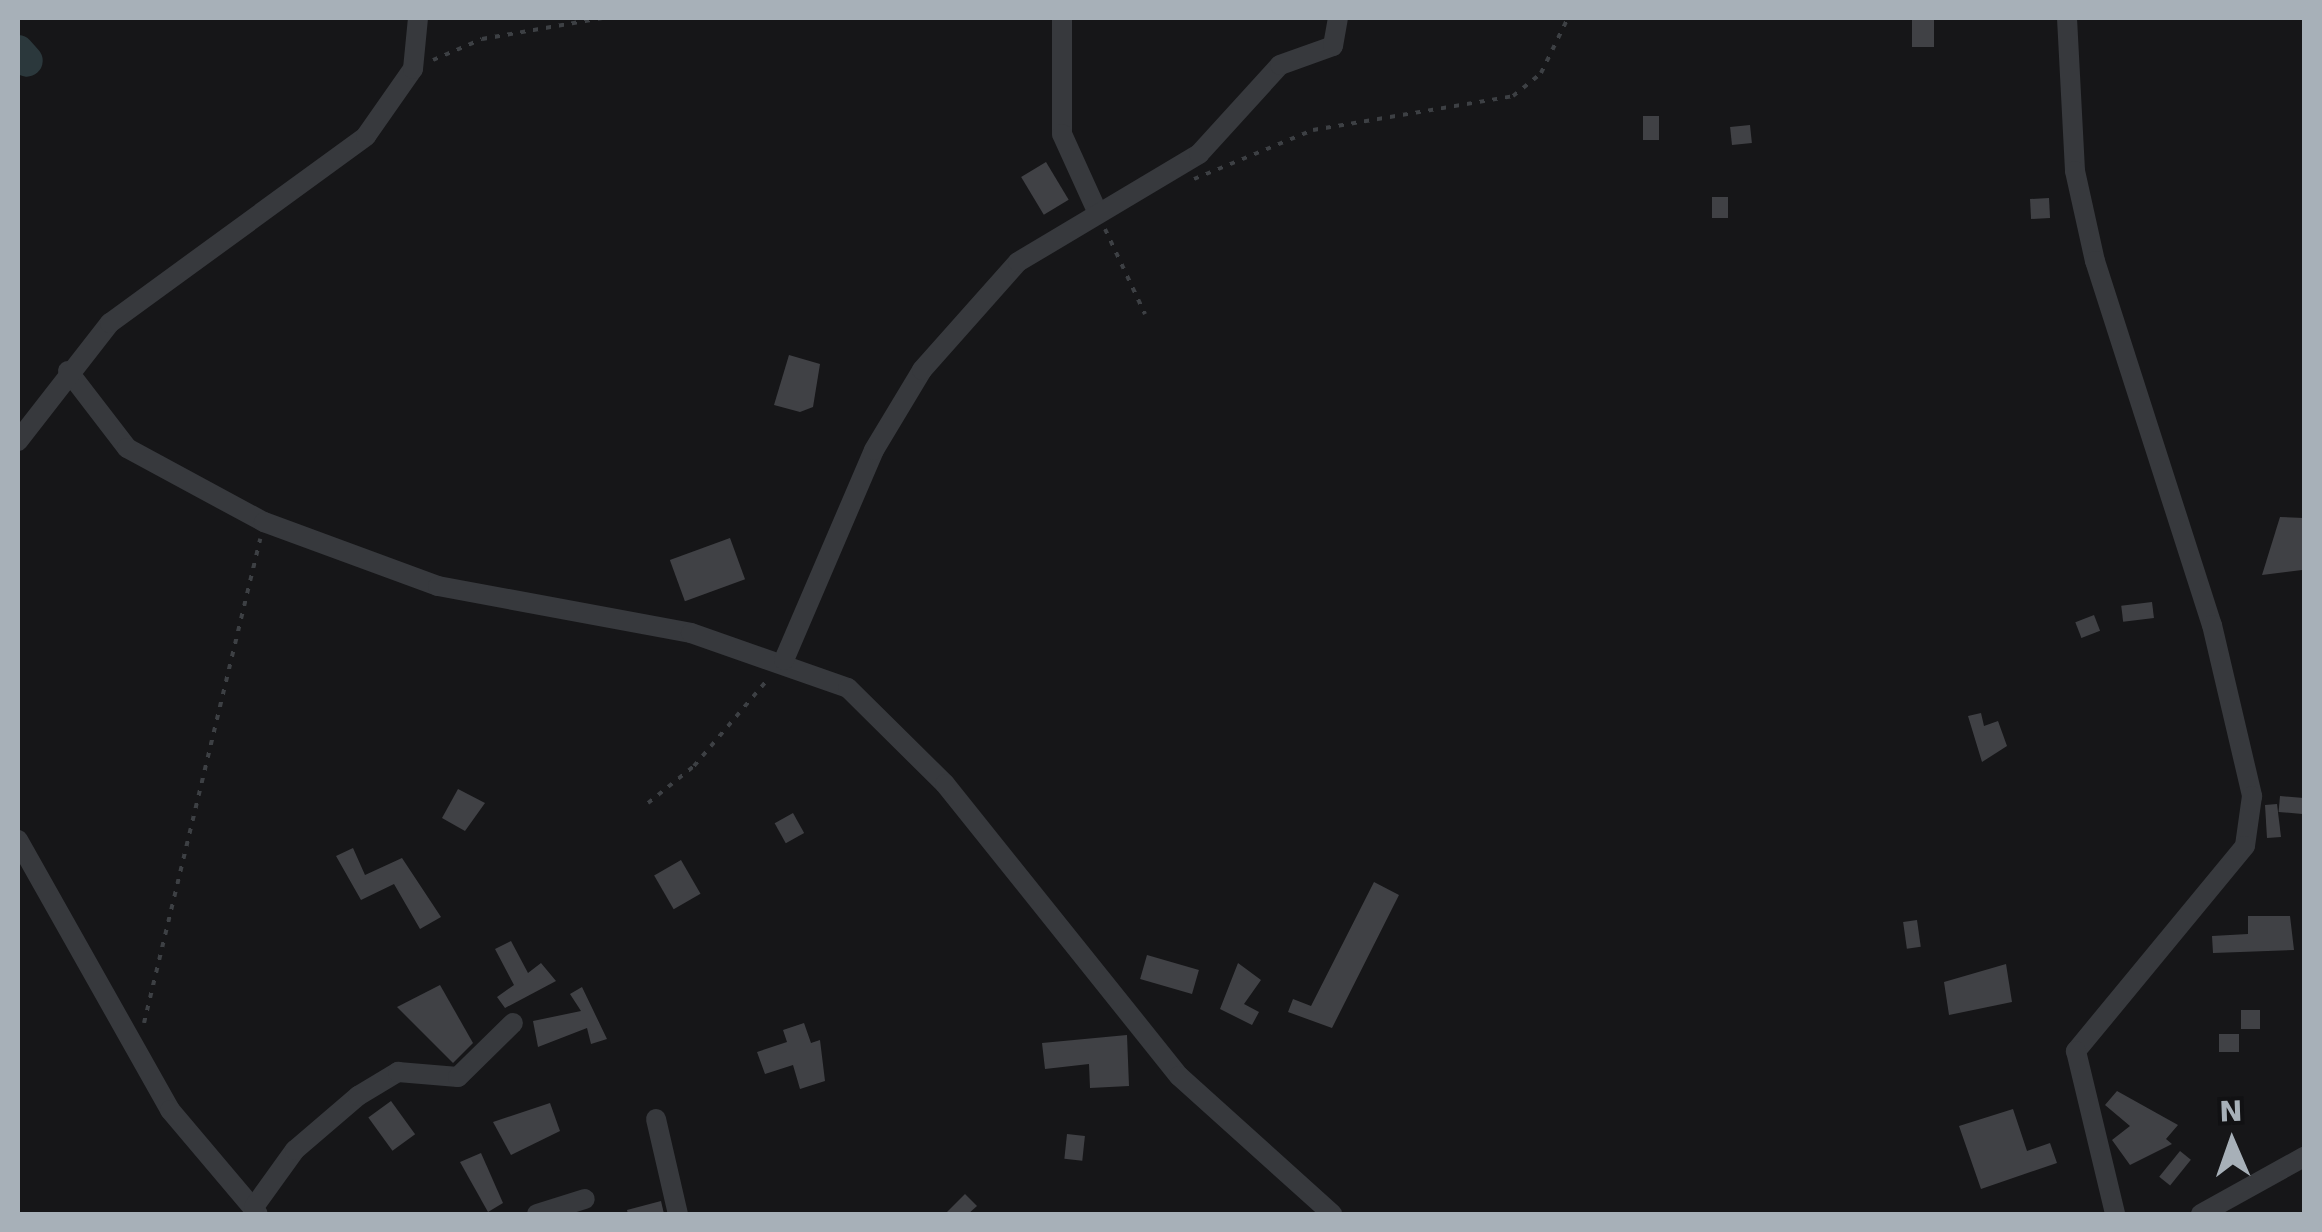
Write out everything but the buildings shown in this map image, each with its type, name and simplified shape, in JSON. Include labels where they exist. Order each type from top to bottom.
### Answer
[{"type":"street","points":[[18,441],[68,371],[151,289],[342,158],[413,69],[418,18]]},
{"type":"street","points":[[1062,18],[1062,134],[1098,211]]},
{"type":"street","points":[[784,660],[874,450],[922,370],[1018,262],[1198,154],[1280,65],[1333,46],[1338,18]]},
{"type":"street","points":[[2067,18],[2075,172],[2095,261],[2212,625],[2252,796],[2245,846],[2076,1051],[2115,1214]]},
{"type":"street","points":[[68,371],[127,448],[264,522],[438,586],[784,660],[848,688],[892,722],[1179,1076],[1332,1214]]},
{"type":"street","points":[[18,840],[138,1057],[256,1211],[295,1150],[358,1096],[398,1072],[458,1077],[513,1023]]},
{"type":"street","points":[[656,1119],[678,1214]]},
{"type":"street","points":[[2201,1214],[2304,1157]]},
{"type":"street","points":[[537,1214],[585,1199]]},
{"type":"path","points":[[413,69],[482,39],[602,18]]},
{"type":"path","points":[[1188,180],[1222,174],[1313,130],[1513,96],[1541,73],[1568,18]]},
{"type":"path","points":[[1098,211],[1145,314]]},
{"type":"path","points":[[138,1057],[264,522]]},
{"type":"path","points":[[648,803],[694,766],[784,660]]},
{"type":"waterway","points":[[18,51],[27,61]]}]
